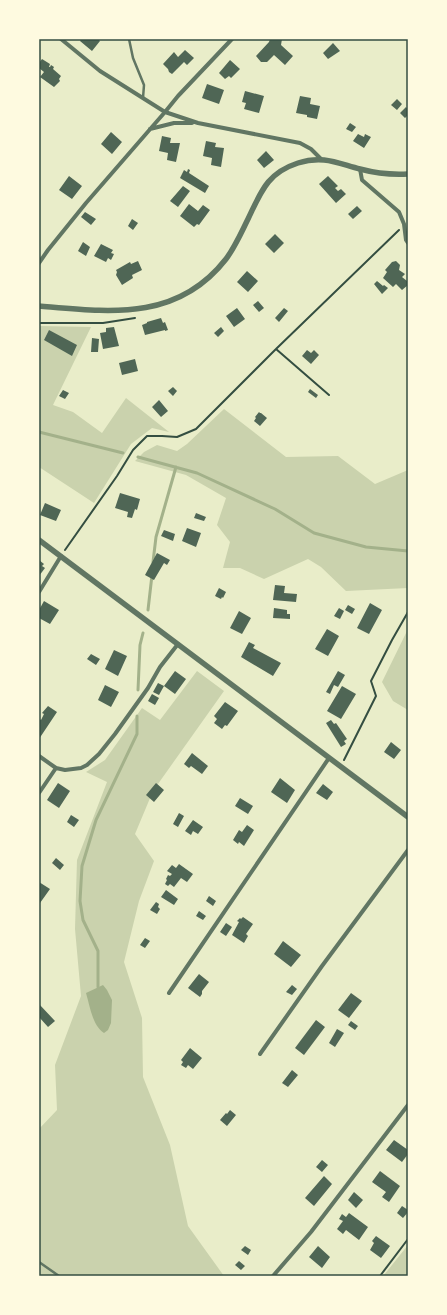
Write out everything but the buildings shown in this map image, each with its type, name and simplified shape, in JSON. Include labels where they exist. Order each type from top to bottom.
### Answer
[{"type":"street","points":[[61,39],[100,70],[165,112],[198,123],[300,143],[311,149],[321,159]]},
{"type":"street","points":[[39,263],[86,203],[178,96],[232,39]]},
{"type":"street","points":[[150,130],[174,123],[198,123]]},
{"type":"street","points":[[39,306],[90,310],[140,309],[170,301],[188,292],[204,282],[227,258],[261,192],[278,172],[291,165],[321,159],[387,174],[408,174]]},
{"type":"street","points":[[360,169],[362,180],[399,212],[404,224],[406,240],[408,243]]},
{"type":"street","points":[[39,540],[408,817]]},
{"type":"street","points":[[39,592],[61,556]]},
{"type":"street","points":[[39,756],[56,768],[65,770],[81,768],[87,765],[99,754],[115,734],[144,694],[160,667],[178,644]]},
{"type":"street","points":[[169,993],[329,758]]},
{"type":"street","points":[[39,792],[56,768]]},
{"type":"street","points":[[260,1054],[322,966],[408,850]]},
{"type":"street","points":[[274,1276],[311,1232],[408,1105]]},
{"type":"lane","points":[[129,39],[133,58],[144,84],[142,98]]},
{"type":"lane","points":[[39,1262],[60,1276]]},
{"type":"path","points":[[61,556],[134,450],[147,436],[177,436],[196,429],[404,224]]},
{"type":"path","points":[[39,322],[103,322],[140,317],[140,309]]},
{"type":"path","points":[[276,349],[329,395]]},
{"type":"path","points":[[340,766],[376,696],[371,681],[408,612]]},
{"type":"path","points":[[380,1276],[408,1238]]},
{"type":"shaded area","points":[[40,326],[91,327],[53,405],[73,412],[102,433],[126,398],[169,432],[152,428],[131,444],[94,503],[39,467]]},
{"type":"shaded area","points":[[224,409],[286,457],[338,456],[375,484],[408,470],[408,588],[346,591],[321,567],[308,559],[264,579],[240,568],[223,568],[230,542],[217,525],[226,498],[186,475],[135,461],[144,452],[157,445],[177,451],[187,444]]},
{"type":"shaded area","points":[[408,629],[408,710],[393,701],[382,682]]},
{"type":"shaded area","points":[[197,671],[224,691],[153,791],[135,834],[154,861],[139,901],[124,962],[142,1018],[143,1077],[170,1145],[188,1226],[224,1276],[39,1276],[39,1129],[57,1110],[55,1065],[81,996],[75,929],[77,860],[107,782],[86,772],[105,760],[142,708],[160,720]]},
{"type":"shaded area","points":[[103,985],[112,1000],[111,1023],[108,1030],[104,1033],[100,1030],[94,1020],[86,993]]},
{"type":"shaded area","points":[[408,1245],[408,1276],[385,1276],[384,1275]]},
{"type":"waterway","points":[[39,432],[123,453]]},
{"type":"waterway","points":[[138,457],[197,473],[275,509],[314,533],[366,547],[408,551]]},
{"type":"waterway","points":[[153,562],[156,537],[176,467]]},
{"type":"waterway","points":[[148,610],[152,575]]},
{"type":"waterway","points":[[138,690],[140,645],[143,633]]},
{"type":"waterway","points":[[98,987],[98,951],[83,920],[80,901],[82,866],[96,820],[137,734],[137,716]]}]
